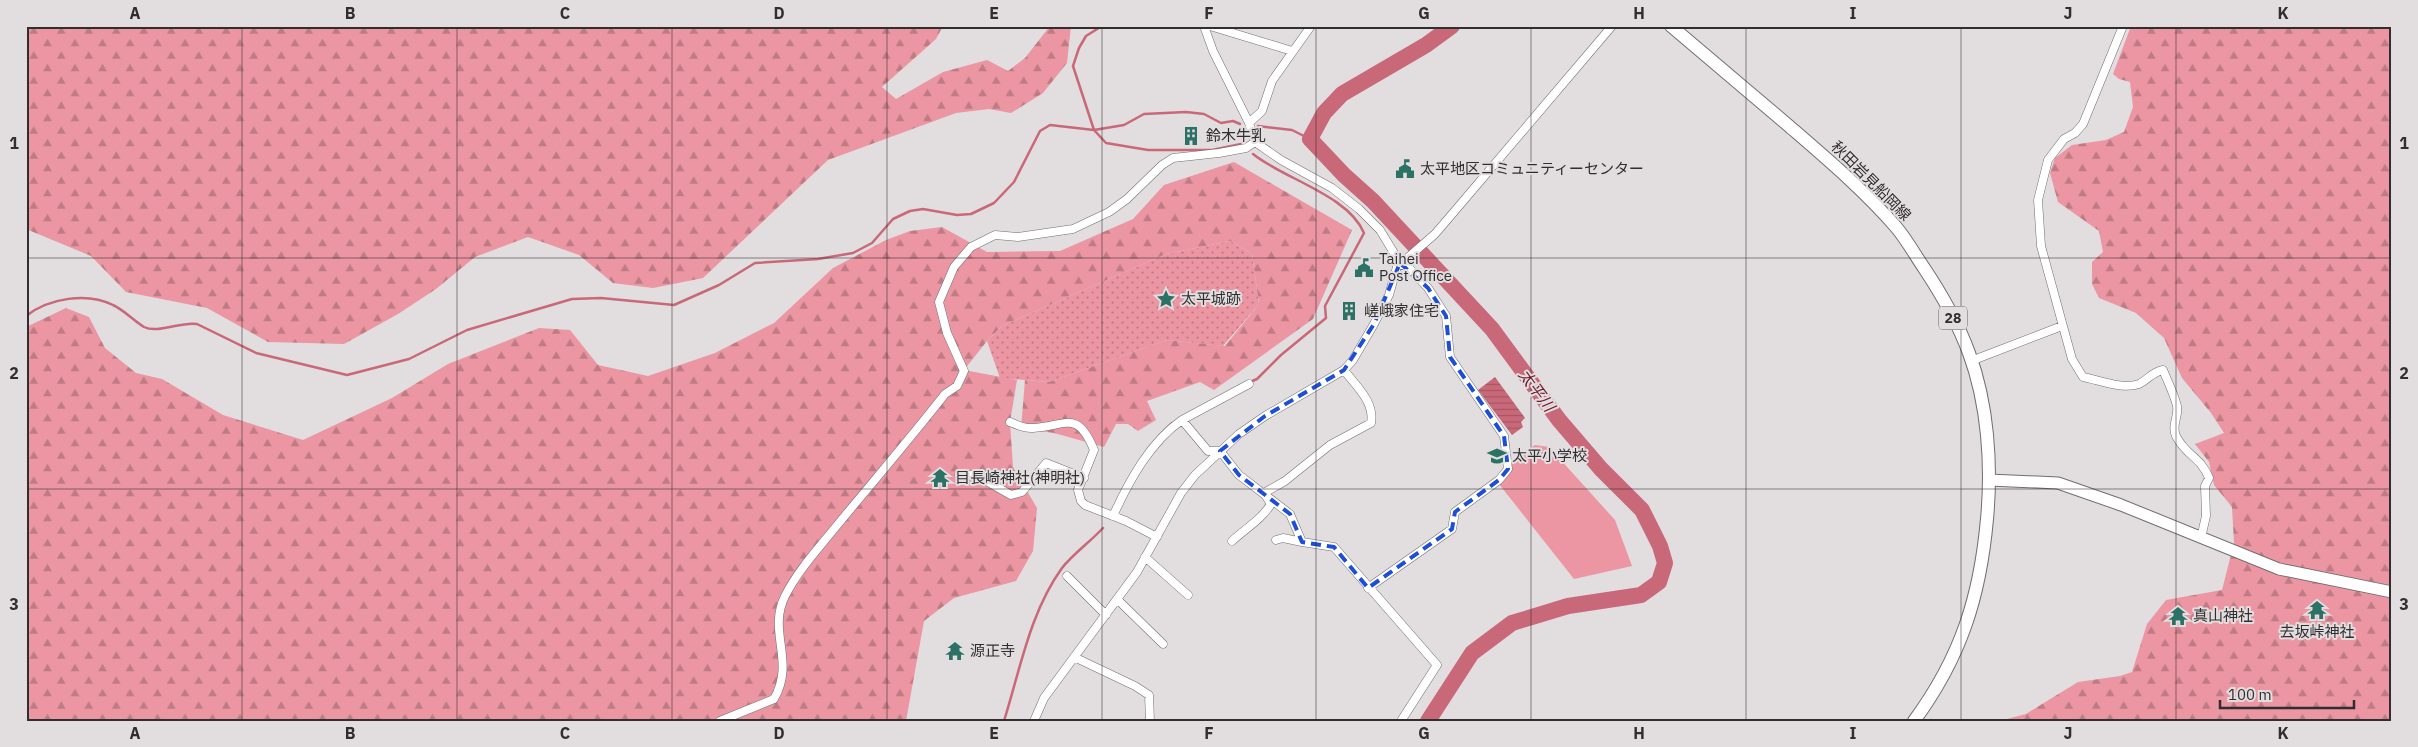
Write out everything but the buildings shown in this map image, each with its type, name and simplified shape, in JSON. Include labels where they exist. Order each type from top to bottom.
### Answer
[{"type":"main road","name":"秋田岩見船岡線","points":[[1671,26],[1854,183],[1896,228],[1946,302],[1971,361],[1986,434],[1989,480],[1984,553],[1967,623],[1937,689],[1914,721]]},
{"type":"street","points":[[1204,26],[1213,52],[1249,123],[1255,142],[1281,160],[1332,188],[1359,209],[1380,230],[1403,261],[1428,288],[1446,316],[1450,357],[1504,436],[1508,469],[1499,480],[1455,512],[1452,529],[1368,588]]},
{"type":"street","points":[[1210,26],[1292,51]]},
{"type":"street","points":[[1249,123],[1262,110],[1272,81],[1311,26]]},
{"type":"street","points":[[1034,721],[1044,698],[1118,600],[1157,537],[1181,493],[1195,475],[1239,434],[1265,416],[1344,370],[1353,360],[1374,324],[1403,261],[1432,236],[1612,26]]},
{"type":"street","points":[[2123,26],[2083,124],[2075,133],[2064,139],[2048,160],[2038,200],[2041,246],[2072,359],[2083,377],[2128,386],[2140,383],[2154,371],[2163,370],[2178,408],[2173,428],[2186,450],[2204,465],[2208,478],[2205,486],[2206,516],[2201,538]]},
{"type":"street","points":[[720,721],[774,699],[783,680],[784,656],[778,630],[778,612],[784,596],[801,570],[864,492],[945,394],[957,386],[964,371],[947,333],[940,302],[954,268],[971,247],[996,235],[1018,236],[1080,227],[1109,212],[1127,199],[1150,175],[1173,158],[1246,148],[1255,142]]},
{"type":"street","points":[[1971,361],[2062,326]]},
{"type":"street","points":[[1264,493],[1285,481],[1330,445],[1371,424],[1370,405],[1344,370]]},
{"type":"street","points":[[1113,516],[1141,465],[1164,434],[1182,420],[1249,384]]},
{"type":"street","points":[[1182,420],[1208,451],[1220,451]]},
{"type":"street","points":[[1010,422],[1032,429],[1072,422],[1078,426],[1084,431],[1094,450],[1078,490],[1081,501],[1085,505],[1157,537]]},
{"type":"street","points":[[1220,451],[1239,475],[1264,493],[1278,507],[1290,514],[1302,542]]},
{"type":"street","points":[[959,475],[976,475],[1010,495],[1022,492],[1046,463],[1084,478]]},
{"type":"street","points":[[1989,480],[2058,483],[2278,569],[2392,592]]},
{"type":"street","points":[[1232,541],[1250,525],[1259,520],[1271,504],[1264,493]]},
{"type":"street","points":[[1276,540],[1283,538],[1334,548],[1437,665],[1401,721]]},
{"type":"street","points":[[1145,557],[1188,595]]},
{"type":"street","points":[[1067,576],[1106,615]]},
{"type":"street","points":[[1118,600],[1163,644]]},
{"type":"street","points":[[1074,657],[1135,686],[1149,695],[1150,721]]},
{"type":"highlighted area","points":[[1400,263],[1428,288],[1446,316],[1450,357],[1504,436],[1508,469],[1499,480],[1455,512],[1452,529],[1368,588],[1334,547],[1302,542],[1290,514],[1239,475],[1220,451],[1265,416],[1344,370],[1374,324]]},
{"type":"green space","points":[[26,26],[943,26],[936,39],[882,87],[896,99],[943,72],[987,60],[1008,71],[1025,58],[1050,26],[1071,26],[1067,63],[1043,93],[1011,113],[989,109],[956,113],[828,160],[703,278],[653,288],[613,283],[579,255],[528,237],[475,257],[436,289],[398,314],[344,344],[268,342],[207,308],[126,292],[91,256],[26,229]]},
{"type":"green space","points":[[2131,26],[2392,26],[2392,721],[1999,721],[2026,714],[2078,682],[2120,676],[2132,672],[2147,624],[2166,600],[2222,590],[2234,543],[2232,507],[2214,485],[2209,462],[2195,444],[2224,433],[2211,413],[2182,378],[2164,338],[2136,313],[2099,298],[2092,284],[2092,262],[2103,252],[2099,231],[2058,202],[2050,173],[2055,158],[2072,145],[2106,140],[2124,132],[2133,107],[2130,82],[2119,79],[2113,74]]},
{"type":"green space","points":[[1234,162],[1352,230],[1313,319],[1214,390],[1200,382],[1147,401],[1156,420],[1138,431],[1128,424],[1116,424],[1104,447],[1054,433],[1021,428],[1025,380],[1049,382],[1167,340],[1225,346],[1259,304],[1252,254],[1230,241],[1166,254],[1002,326],[987,341],[964,370],[1017,380],[1010,422],[1013,467],[1037,508],[1033,551],[1016,581],[954,598],[924,621],[906,721],[26,721],[26,327],[66,308],[89,317],[105,348],[136,373],[162,379],[223,415],[303,440],[392,398],[448,364],[539,328],[570,330],[598,365],[648,376],[715,353],[774,323],[833,268],[886,240],[910,231],[942,227],[987,252],[1060,251],[1133,219],[1164,185]]},
{"type":"green space","points":[[1230,241],[1252,254],[1259,304],[1223,346],[1167,340],[1049,382],[1000,378],[987,341],[1002,326],[1166,254]]},
{"type":"green space","points":[[1535,445],[1549,447],[1615,520],[1632,566],[1574,579],[1499,484],[1512,460]]},
{"type":"shaded area","points":[[1495,377],[1525,418],[1521,422],[1523,427],[1512,435],[1478,390]]},
{"type":"waterway","points":[[1102,26],[1086,36],[1079,48],[1073,66],[1094,130],[1106,143],[1148,150],[1212,150],[1241,144]]},
{"type":"waterway","name":"太平川","points":[[1428,721],[1472,653],[1512,623],[1568,606],[1641,595],[1659,582],[1665,563],[1660,546],[1642,510],[1601,469],[1559,420],[1492,329],[1373,201],[1344,175],[1310,139],[1324,113],[1342,94],[1426,45],[1452,26]]},
{"type":"waterway","points":[[26,316],[57,301],[80,298],[103,301],[113,305],[144,327],[150,329],[197,324],[256,353],[347,375],[409,359],[467,330],[572,299],[601,298],[674,305],[719,285],[755,263],[818,259],[853,253],[872,243],[893,219],[910,211],[923,209],[957,215],[971,214],[994,203],[1014,182],[1040,131],[1050,125],[1094,130],[1124,125],[1144,114],[1186,112],[1204,114],[1221,123],[1233,121],[1240,124]]},
{"type":"waterway","points":[[1258,126],[1292,130],[1310,139]]},
{"type":"waterway","points":[[1250,382],[1257,379],[1281,355],[1326,318],[1325,306],[1364,233],[1356,220],[1330,198],[1281,172],[1253,154]]},
{"type":"waterway","points":[[1160,435],[1172,423]]},
{"type":"waterway","points":[[1004,721],[1027,642],[1051,585],[1066,563],[1103,528]]},
{"type":"place","name":"鈴木牛乳","points":[[1191,136]]},
{"type":"place","name":"太平地区コミュニティーセンター","points":[[1405,169]]},
{"type":"place","name":"Taihei Post Office","points":[[1364,268]]},
{"type":"place","name":"太平城跡","points":[[1166,299]]},
{"type":"place","name":"嵯峨家住宅","points":[[1349,311]]},
{"type":"place","name":"太平小学校","points":[[1497,456]]},
{"type":"place","name":"目長崎神社(神明社)","points":[[940,478]]},
{"type":"place","name":"去坂峠神社","points":[[2317,610]]},
{"type":"place","name":"真山神社","points":[[2178,616]]},
{"type":"place","name":"源正寺","points":[[955,651]]}]
